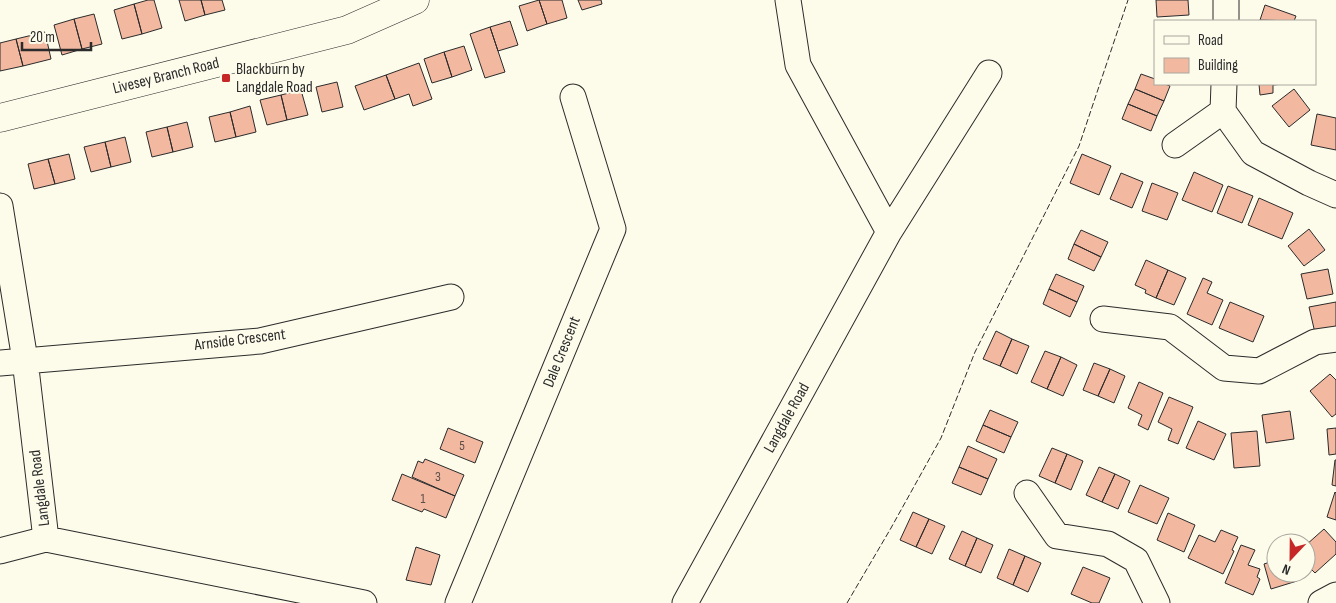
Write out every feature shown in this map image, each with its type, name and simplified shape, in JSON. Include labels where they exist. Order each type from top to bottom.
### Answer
[{"type":"main road","name":"Livesey Branch Road","points":[[0,118],[347,30],[414,0]]},
{"type":"street","points":[[788,0],[798,66],[889,232]]},
{"type":"street","points":[[1226,0],[1226,20]]},
{"type":"street","name":"Langdale Road","points":[[685,603],[889,232],[989,74]]},
{"type":"street","points":[[1224,85],[1223,111],[1253,153],[1336,195]]},
{"type":"street","name":"Dale Crescent","points":[[458,603],[613,229],[573,97]]},
{"type":"street","points":[[1175,144],[1223,111]]},
{"type":"street","name":"Langdale Road","points":[[0,206],[25,360],[46,539],[364,603]]},
{"type":"street","name":"Arnside Crescent","points":[[0,363],[260,341],[451,297]]},
{"type":"street","points":[[1103,319],[1170,327],[1224,368],[1259,371],[1315,342],[1336,339]]},
{"type":"street","points":[[1027,493],[1057,536],[1108,544],[1136,560],[1157,603]]},
{"type":"street","points":[[0,551],[46,539]]},
{"type":"street","points":[[1321,603],[1336,595]]},
{"type":"building","points":[[154,0],[162,28],[142,34],[134,4]]},
{"type":"building","points":[[179,0],[201,0],[205,15],[185,21]]},
{"type":"building","points":[[201,0],[222,0],[225,10],[205,15]]},
{"type":"building","points":[[539,0],[547,24],[527,31],[519,6]]},
{"type":"building","points":[[539,0],[562,0],[567,18],[547,24]]},
{"type":"building","points":[[578,0],[601,0],[602,4],[582,10]]},
{"type":"building","points":[[1156,0],[1188,0],[1189,15],[1157,17]]},
{"type":"building","points":[[134,4],[142,34],[122,39],[114,10]]},
{"type":"building","points":[[1265,5],[1296,16],[1294,20],[1260,20]]},
{"type":"building","points":[[94,14],[102,44],[82,49],[74,19]]},
{"type":"building","points":[[74,19],[82,49],[62,55],[54,25]]},
{"type":"building","points":[[510,21],[518,45],[498,51],[490,27]]},
{"type":"building","points":[[490,27],[505,72],[485,78],[470,34]]},
{"type":"building","points":[[45,32],[51,59],[23,66],[16,39]]},
{"type":"building","points":[[16,39],[23,66],[0,71],[0,43]]},
{"type":"building","points":[[464,46],[472,70],[452,77],[444,52]]},
{"type":"building","points":[[444,52],[452,77],[432,83],[424,59]]},
{"type":"building","points":[[419,63],[432,99],[413,106],[409,94],[395,99],[386,75]]},
{"type":"building","points":[[1141,74],[1154,79],[1154,85],[1170,86],[1164,101],[1135,89]]},
{"type":"building","points":[[386,75],[395,99],[364,110],[355,86]]},
{"type":"building","points":[[337,82],[343,107],[322,112],[316,87]]},
{"type":"building","points":[[1259,85],[1273,85],[1273,93],[1260,95]]},
{"type":"building","points":[[1135,89],[1164,101],[1157,116],[1128,104]]},
{"type":"building","points":[[1294,89],[1310,110],[1289,127],[1272,106]]},
{"type":"building","points":[[301,90],[308,115],[287,120],[281,95]]},
{"type":"building","points":[[281,95],[287,120],[267,125],[260,100]]},
{"type":"building","points":[[1128,104],[1157,116],[1151,131],[1122,119]]},
{"type":"building","points":[[250,106],[256,132],[236,137],[230,112]]},
{"type":"building","points":[[230,112],[236,137],[215,142],[209,117]]},
{"type":"building","points":[[1317,114],[1336,118],[1336,150],[1311,145]]},
{"type":"building","points":[[187,122],[193,147],[173,152],[167,127]]},
{"type":"building","points":[[167,127],[173,152],[152,157],[146,132]]},
{"type":"building","points":[[125,137],[131,162],[111,167],[105,142]]},
{"type":"building","points":[[105,142],[111,167],[91,172],[84,147]]},
{"type":"building","points":[[69,154],[75,179],[55,184],[48,159]]},
{"type":"building","points":[[1082,154],[1111,166],[1099,195],[1070,183]]},
{"type":"building","points":[[48,159],[55,184],[34,189],[28,164]]},
{"type":"building","points":[[1194,172],[1223,185],[1212,212],[1182,200]]},
{"type":"building","points":[[1121,173],[1143,182],[1132,208],[1110,199]]},
{"type":"building","points":[[1152,183],[1178,193],[1167,220],[1142,211]]},
{"type":"building","points":[[1228,186],[1253,196],[1242,223],[1217,213]]},
{"type":"building","points":[[1259,198],[1293,213],[1282,239],[1248,225]]},
{"type":"building","points":[[1309,229],[1325,250],[1304,266],[1288,246]]},
{"type":"building","points":[[1081,230],[1108,242],[1101,257],[1074,244]]},
{"type":"building","points":[[1074,244],[1101,257],[1094,271],[1068,259]]},
{"type":"building","points":[[1146,260],[1168,270],[1156,298],[1145,293],[1146,290],[1135,285]]},
{"type":"building","points":[[1328,269],[1333,294],[1307,299],[1301,274]]},
{"type":"building","points":[[1168,270],[1186,278],[1174,305],[1156,298]]},
{"type":"building","points":[[1056,274],[1084,286],[1077,302],[1049,289]]},
{"type":"building","points":[[1203,278],[1212,282],[1207,293],[1223,300],[1212,325],[1187,314]]},
{"type":"building","points":[[1049,289],[1077,302],[1070,317],[1043,304]]},
{"type":"building","points":[[1230,302],[1264,316],[1253,342],[1219,328]]},
{"type":"building","points":[[1336,302],[1336,328],[1315,333],[1309,307]]},
{"type":"building","points":[[996,331],[1012,339],[1000,366],[983,359]]},
{"type":"building","points":[[1012,339],[1029,346],[1017,374],[1000,366]]},
{"type":"building","points":[[1045,351],[1061,357],[1047,389],[1031,382]]},
{"type":"building","points":[[1061,357],[1077,365],[1063,396],[1047,389]]},
{"type":"building","points":[[1094,363],[1110,369],[1098,396],[1083,390]]},
{"type":"building","points":[[1110,369],[1125,376],[1114,403],[1098,396]]},
{"type":"building","points":[[1330,374],[1336,380],[1336,414],[1332,417],[1310,391]]},
{"type":"building","points":[[1139,382],[1163,393],[1148,430],[1138,425],[1142,415],[1128,408]]},
{"type":"building","points":[[1169,397],[1193,407],[1178,444],[1168,440],[1172,429],[1158,422]]},
{"type":"building","points":[[990,410],[1018,422],[1011,437],[983,425]]},
{"type":"building","points":[[1290,411],[1294,439],[1266,443],[1262,415]]},
{"type":"building","points":[[1198,421],[1226,434],[1214,460],[1186,448]]},
{"type":"building","points":[[983,425],[1011,437],[1004,453],[976,441]]},
{"type":"building","points":[[448,428],[483,442],[475,463],[440,449]]},
{"type":"building","points":[[1336,428],[1336,454],[1329,455],[1327,429]]},
{"type":"building","points":[[1257,431],[1260,466],[1234,468],[1231,433]]},
{"type":"building","points":[[968,446],[997,459],[988,479],[959,467]]},
{"type":"building","points":[[1052,448],[1067,454],[1055,483],[1039,476]]},
{"type":"building","points":[[1067,454],[1083,461],[1071,490],[1055,483]]},
{"type":"building","points":[[425,459],[464,475],[455,496],[412,477],[418,461],[423,463]]},
{"type":"building","points":[[1336,460],[1336,486],[1332,485]]},
{"type":"building","points":[[959,467],[988,479],[981,495],[952,483]]},
{"type":"building","points":[[1099,467],[1115,474],[1102,502],[1086,495]]},
{"type":"building","points":[[402,474],[455,496],[446,518],[424,509],[422,512],[392,500]]},
{"type":"building","points":[[1115,474],[1130,481],[1118,509],[1102,502]]},
{"type":"building","points":[[1140,485],[1169,498],[1157,524],[1128,512]]},
{"type":"building","points":[[1336,493],[1336,520],[1327,517]]},
{"type":"building","points":[[913,512],[929,519],[916,547],[900,540]]},
{"type":"building","points":[[1168,513],[1195,525],[1184,552],[1157,540]]},
{"type":"building","points":[[929,519],[945,526],[932,554],[916,547]]},
{"type":"building","points":[[1324,529],[1336,542],[1336,554],[1316,572],[1316,536]]},
{"type":"building","points":[[1221,530],[1238,537],[1232,550],[1234,551],[1223,574],[1188,558],[1199,535],[1215,542]]},
{"type":"building","points":[[962,531],[977,538],[965,566],[949,559]]},
{"type":"building","points":[[977,538],[993,545],[981,573],[965,566]]},
{"type":"building","points":[[1241,545],[1255,550],[1248,565],[1260,569],[1257,577],[1260,579],[1253,595],[1225,583]]},
{"type":"building","points":[[416,547],[440,555],[431,585],[406,580]]},
{"type":"building","points":[[1009,549],[1025,556],[1013,585],[997,578]]},
{"type":"building","points":[[1025,556],[1041,563],[1028,592],[1013,585]]},
{"type":"building","points":[[1083,567],[1110,578],[1099,603],[1092,603],[1071,594]]},
{"type":"building","points":[[1269,583],[1290,583],[1271,589]]},
{"type":"fence","points":[[847,603],[941,438],[975,352],[1079,146],[1128,0]]},
{"type":"place","name":"Blackburn by Langdale Road","points":[[226,78]]}]
